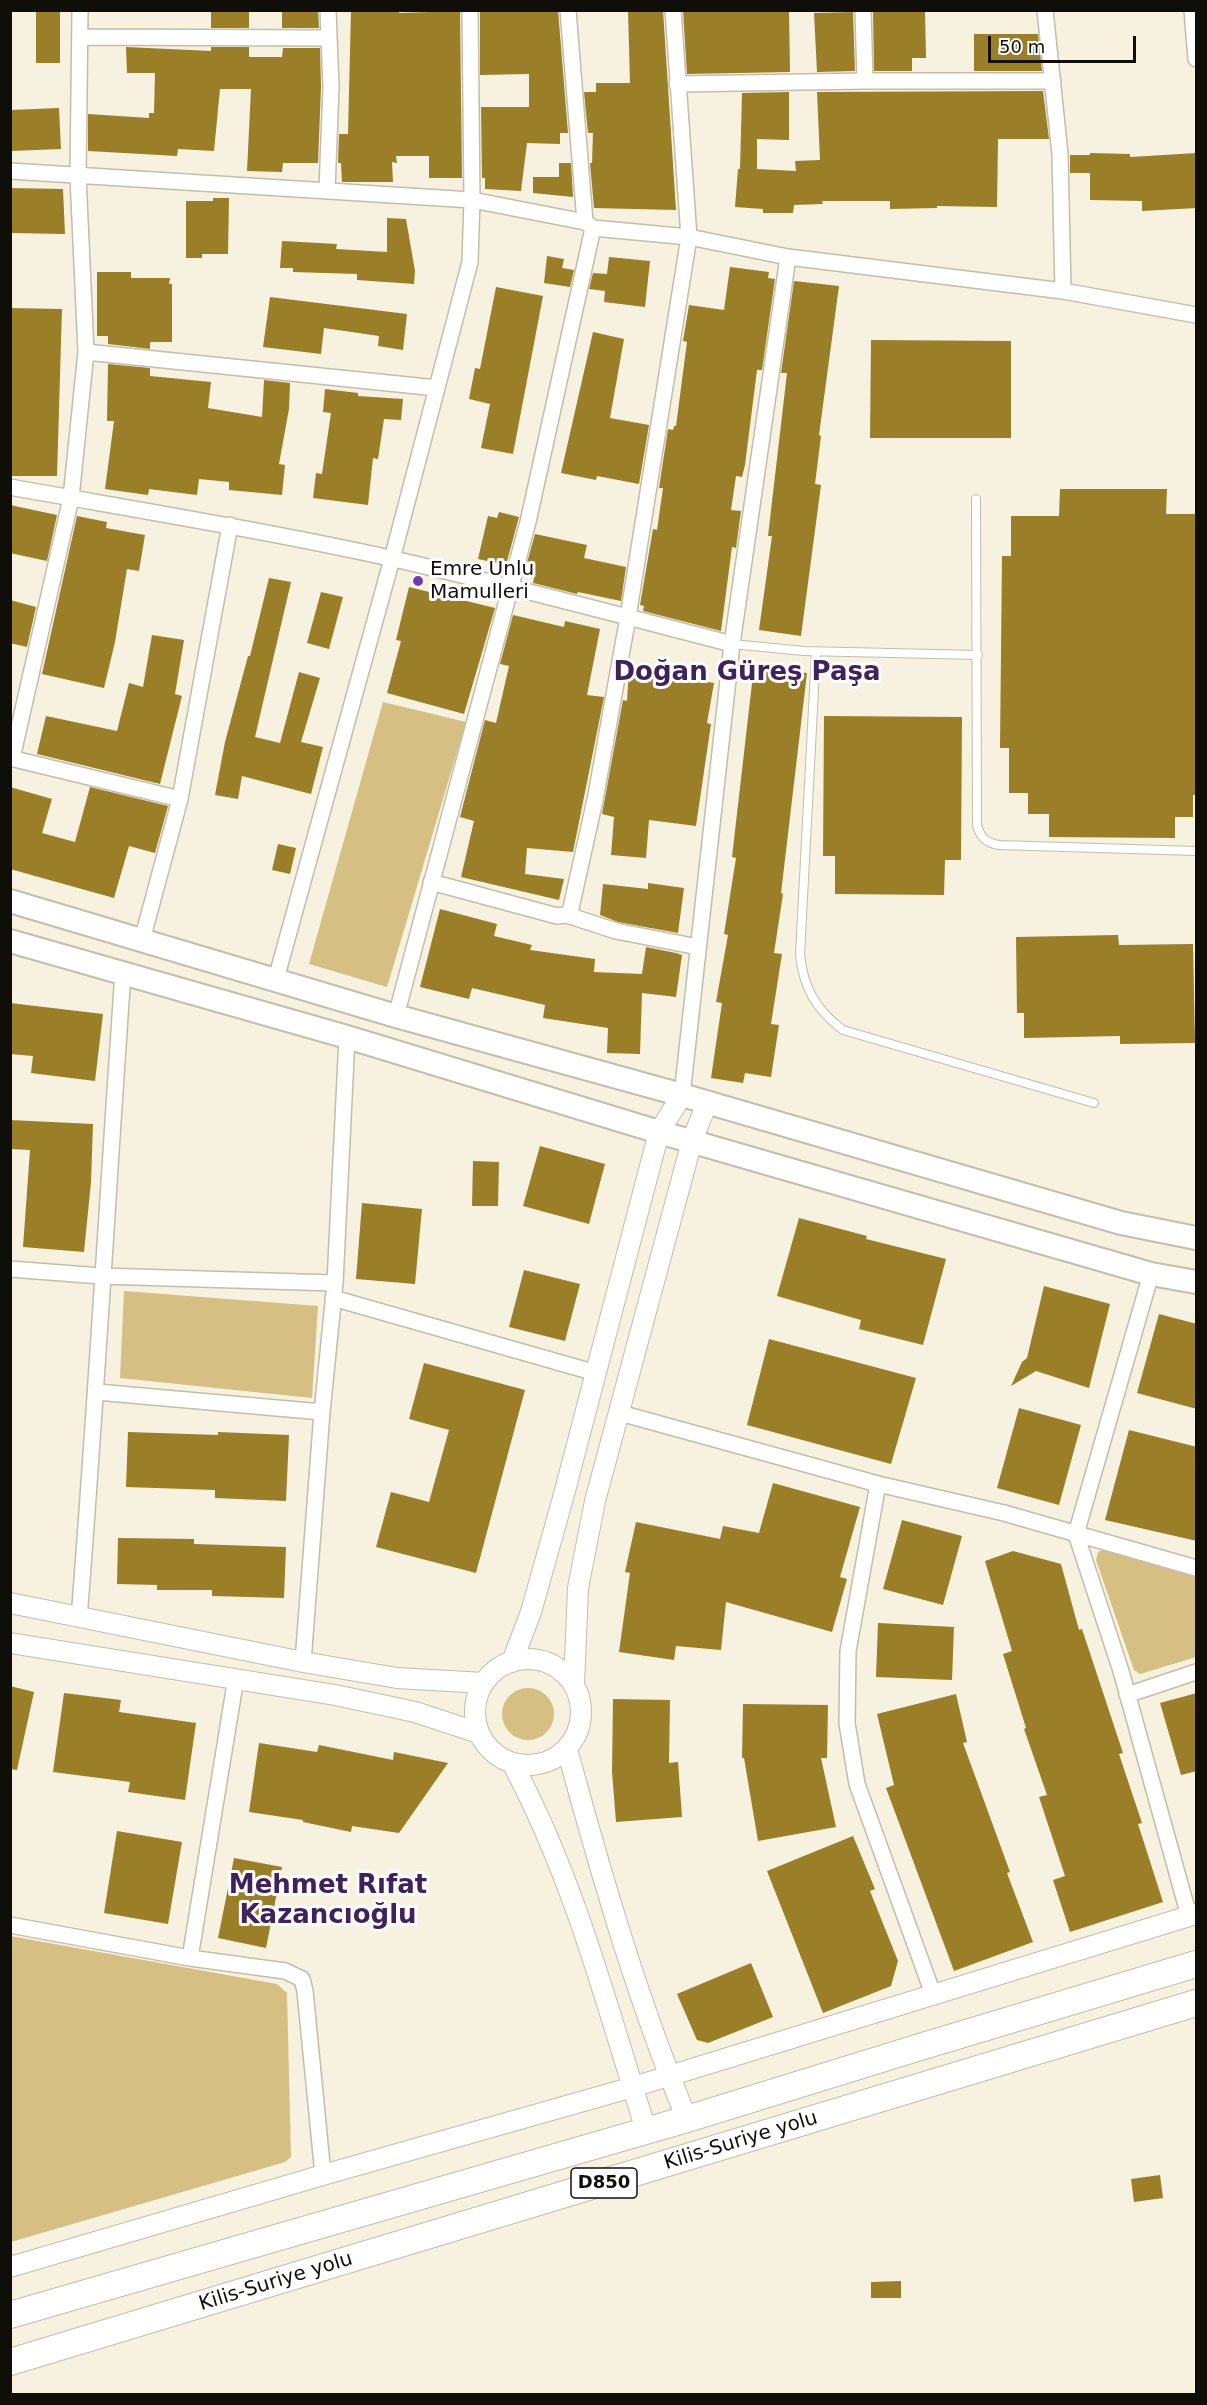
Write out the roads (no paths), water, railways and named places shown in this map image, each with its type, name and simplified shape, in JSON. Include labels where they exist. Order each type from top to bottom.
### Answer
[{"type":"highway","name":"D850","points":[[10,2315],[687,2119],[1197,1964]]},
{"type":"highway","name":"Kilis-Suriye yolu","points":[[10,2362],[1197,2003]]},
{"type":"main road","points":[[10,901],[396,1016],[682,1095],[1122,1223],[1197,1238]]},
{"type":"main road","points":[[10,941],[347,1037],[659,1132],[1151,1274],[1197,1282]]},
{"type":"street","points":[[80,10],[78,176],[86,352],[71,498],[11,758],[180,799]]},
{"type":"street","points":[[327,190],[331,87],[328,10]]},
{"type":"street","points":[[276,979],[392,559],[470,262],[472,200],[470,10]]},
{"type":"street","points":[[396,1016],[531,511],[589,225],[568,10]]},
{"type":"street","points":[[567,915],[571,908],[596,800],[689,237],[673,10]]},
{"type":"street","points":[[863,10],[865,81]]},
{"type":"street","points":[[1045,10],[1060,154],[1063,291]]},
{"type":"street","points":[[1192,10],[1197,59]]},
{"type":"street","points":[[81,37],[329,38]]},
{"type":"street","points":[[677,84],[1053,81]]},
{"type":"street","points":[[10,171],[472,200],[589,225],[689,237],[788,257],[1063,291],[1197,315]]},
{"type":"street","points":[[512,1662],[531,1612],[659,1132],[682,1095],[732,644],[788,257]]},
{"type":"street","points":[[86,352],[437,388]]},
{"type":"street","points":[[10,487],[230,525],[392,559],[512,587],[732,644]]},
{"type":"street","points":[[142,940],[180,799],[230,525]]},
{"type":"street","points":[[431,882],[557,916],[567,915],[616,931],[698,947]]},
{"type":"street","points":[[79,1618],[97,1392],[101,1276],[123,973]]},
{"type":"street","points":[[303,1662],[322,1412],[334,1291],[347,1037]]},
{"type":"street","points":[[574,1685],[578,1588],[595,1502],[692,1141],[707,1103]]},
{"type":"street","points":[[10,1269],[334,1291],[596,1373]]},
{"type":"street","points":[[10,2266],[633,2087],[1193,1915],[1076,1534],[1151,1274]]},
{"type":"street","points":[[97,1392],[322,1412]]},
{"type":"street","points":[[620,1413],[878,1484],[1004,1513],[1197,1568]]},
{"type":"street","points":[[878,1484],[848,1651],[848,1724],[857,1784],[933,1994]]},
{"type":"street","points":[[10,1604],[303,1662],[397,1678],[484,1683]]},
{"type":"street","points":[[10,1643],[236,1678],[415,1712],[480,1733]]},
{"type":"street","points":[[530,1659],[547,1663],[563,1672],[574,1685],[580,1701],[581,1719],[576,1735],[567,1749],[541,1764],[526,1765],[498,1756],[487,1746],[475,1716],[477,1699],[484,1683],[496,1670],[512,1662],[530,1659]]},
{"type":"street","points":[[1127,1695],[1197,1672]]},
{"type":"street","points":[[190,1958],[236,1678]]},
{"type":"street","points":[[567,1749],[608,1899],[669,2075],[687,2119]]},
{"type":"street","points":[[512,1762],[537,1810],[584,1928],[646,2130]]},
{"type":"street","points":[[10,1925],[190,1958],[285,1971],[302,1979],[323,2175]]},
{"type":"lane","points":[[976,499],[977,825],[982,838],[999,845],[1197,851]]},
{"type":"lane","points":[[732,644],[816,652],[978,655]]},
{"type":"lane","points":[[816,652],[800,954],[804,978],[814,1001],[822,1012],[843,1030],[1094,1103]]},
{"type":"place","name":"Emre Unlu Mamulleri","points":[[418,581]]},
{"type":"district","name":"Doğan Güreş Paşa","points":[[747,673]]},
{"type":"district","name":"Mehmet Rıfat Kazancıoğlu","points":[[328,1900]]}]
